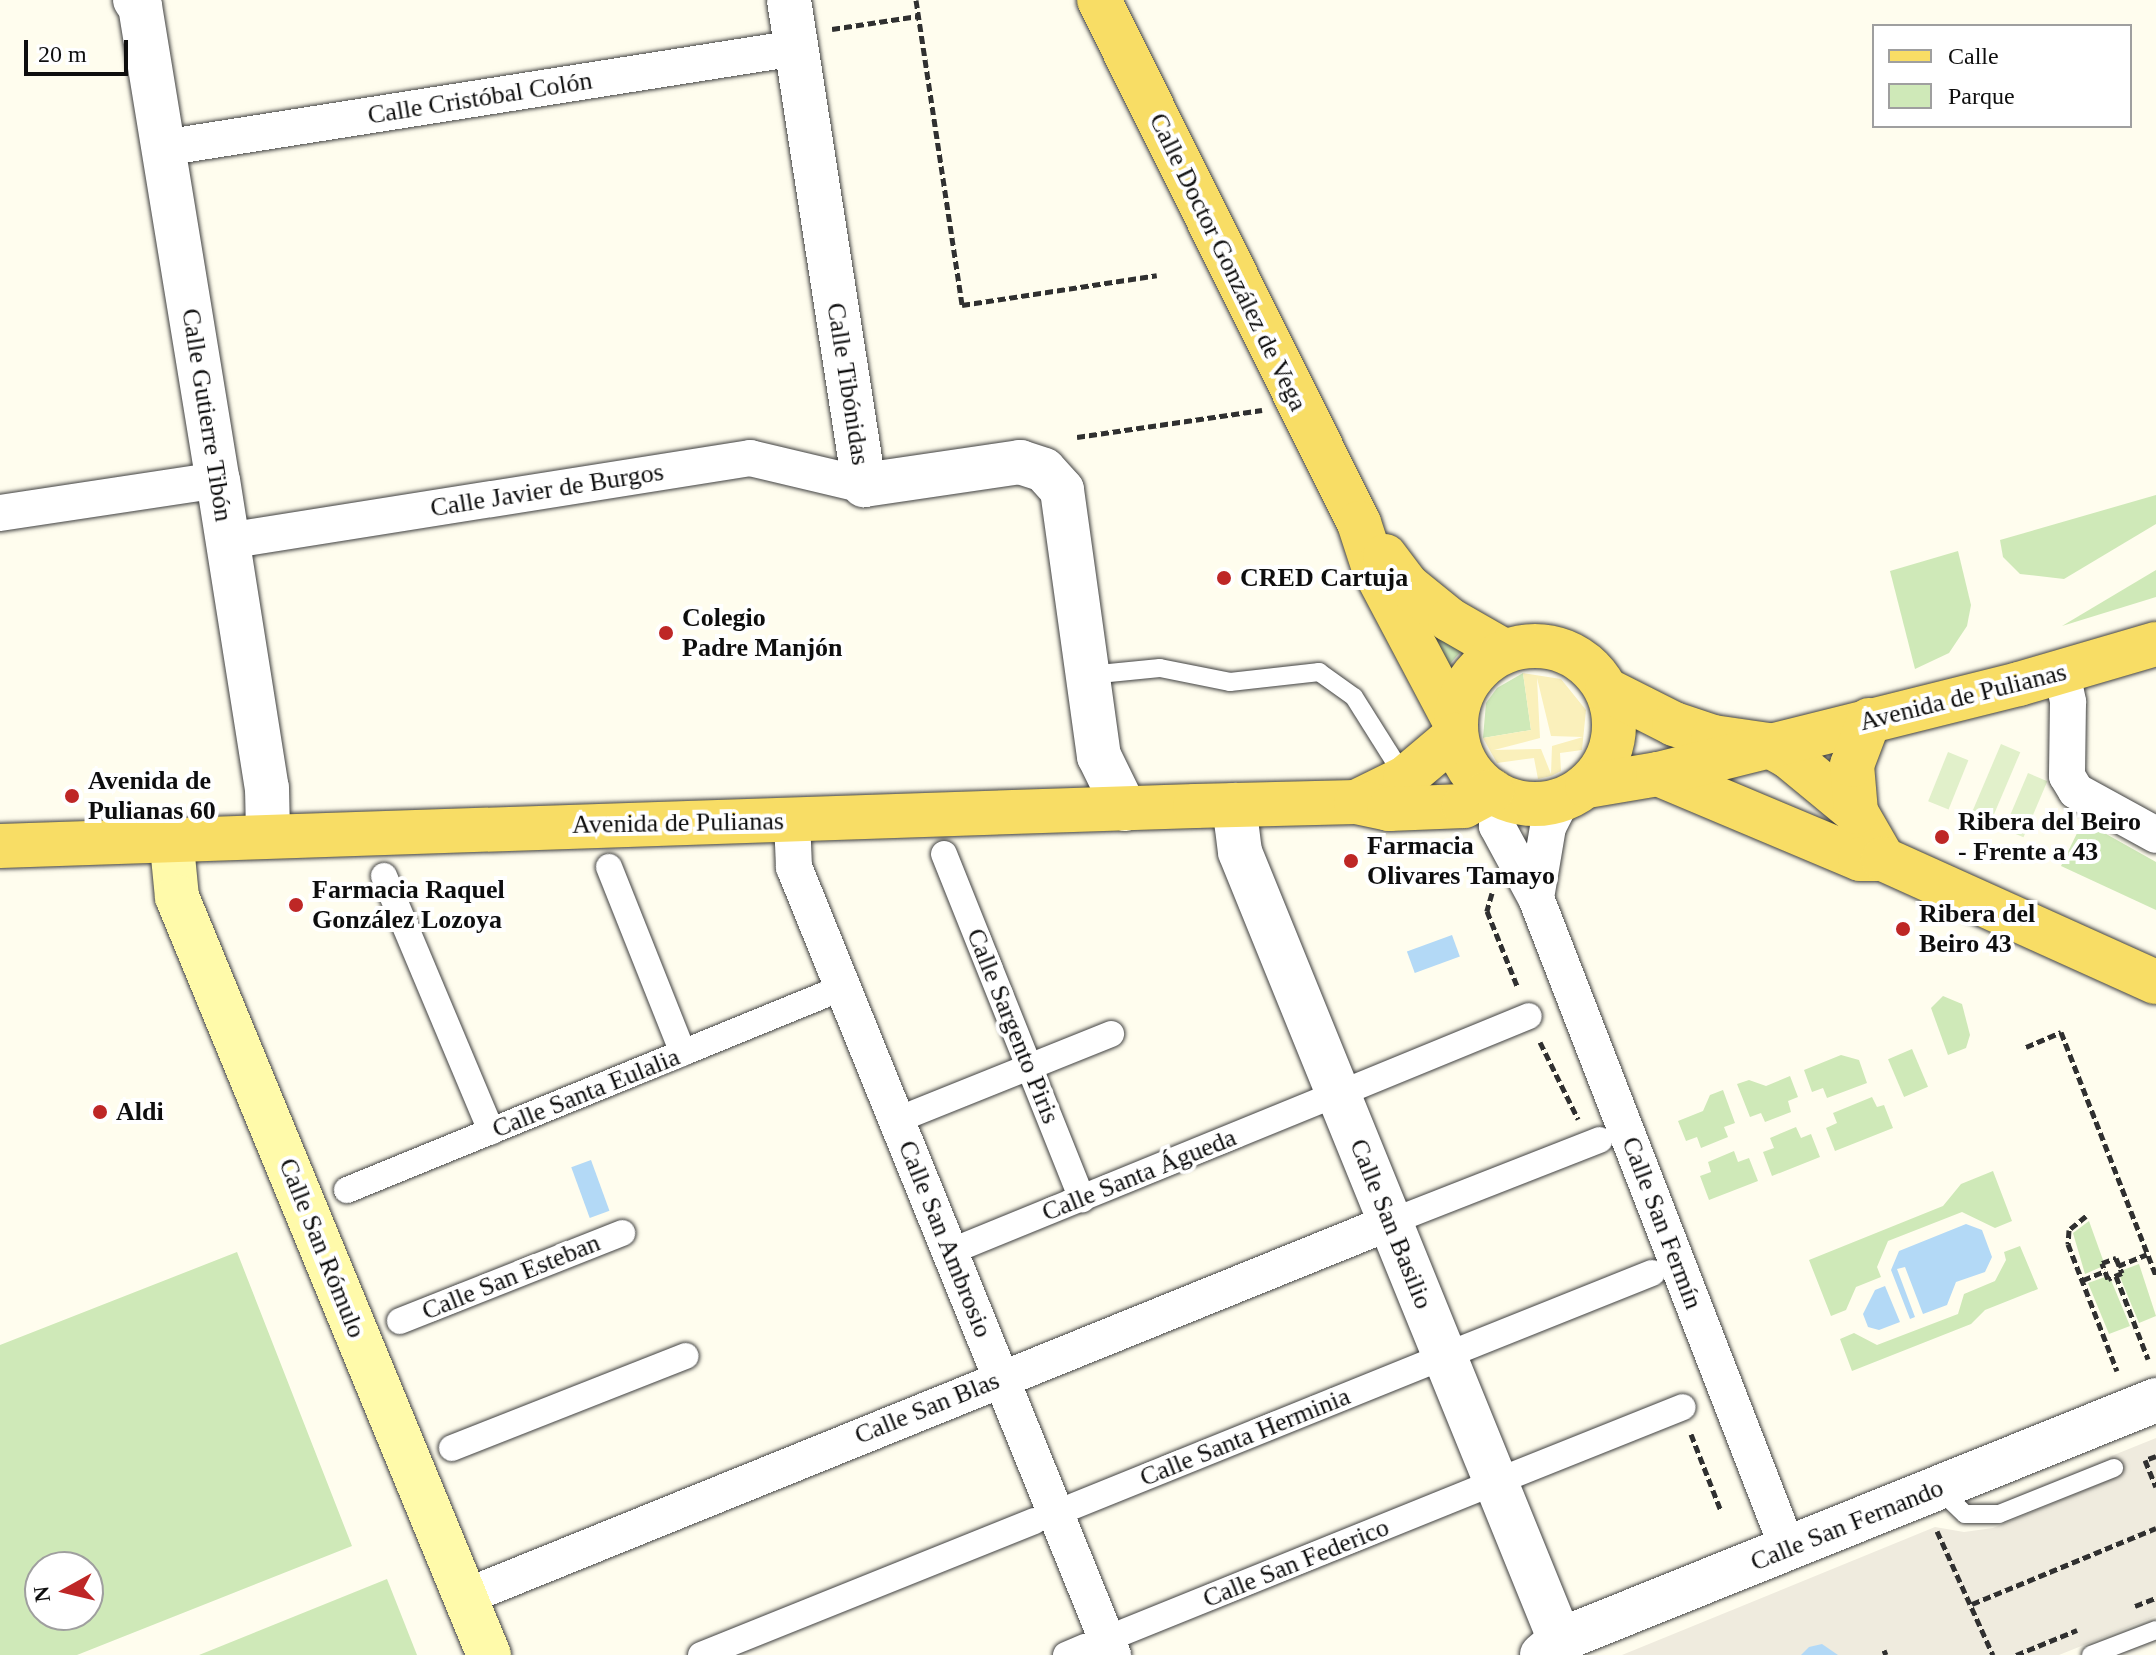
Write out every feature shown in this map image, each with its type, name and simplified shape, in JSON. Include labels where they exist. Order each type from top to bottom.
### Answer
[{"type":"main road","name":"Calle Doctor González de Vega","points":[[1099,0],[1359,523],[1374,569],[1456,729]]},
{"type":"main road","name":"Calle Doctor González de Vega","points":[[1359,523],[1408,586],[1450,620],[1504,651]]},
{"type":"main road","name":"Avenida de Pulianas","points":[[1575,793],[2062,673],[2156,644]]},
{"type":"main road","points":[[1538,645],[1572,653],[1607,690],[1615,730],[1608,757],[1575,793],[1539,805],[1496,794],[1473,774],[1456,729],[1463,691],[1479,668],[1504,651],[1538,645]]},
{"type":"main road","name":"Avenida de Pulianas","points":[[1607,690],[1674,724],[1713,737],[1768,745]]},
{"type":"main road","points":[[1856,812],[1852,765],[1869,720]]},
{"type":"main road","name":"Avenida de Pulianas","points":[[1356,802],[1405,778],[1456,729]]},
{"type":"main road","points":[[1768,745],[1856,812],[1883,859]]},
{"type":"main road","points":[[1658,774],[1860,859],[1883,859],[2156,982]]},
{"type":"main road","name":"Avenida de Pulianas","points":[[0,846],[171,836],[792,821],[1234,805],[1356,802],[1389,809],[1464,806],[1496,794]]},
{"type":"main road","name":"Calle San Rómulo","points":[[171,836],[177,897],[489,1655]]},
{"type":"street","name":"Calle Gutierre Tibón","points":[[135,0],[140,6],[218,480],[267,788],[268,833]]},
{"type":"street","name":"Calle Tibónidas","points":[[789,0],[811,39],[864,485],[1020,462],[1044,470],[1062,490],[1099,756],[1125,809]]},
{"type":"street","name":"Calle Cristóbal Colón","points":[[163,148],[811,39]]},
{"type":"street","name":"Calle Javier de Burgos","points":[[227,541],[750,458],[864,485]]},
{"type":"street","points":[[0,513],[218,480]]},
{"type":"street","points":[[2062,673],[2068,702],[2067,776],[2076,791],[2156,835]]},
{"type":"street","points":[[1070,811],[1099,756]]},
{"type":"street","points":[[1536,898],[1548,827],[1575,793]]},
{"type":"street","name":"Calle San Fermín","points":[[1496,794],[1497,826],[1536,898],[1788,1549]]},
{"type":"street","name":"Calle San Basilio","points":[[1234,805],[1240,852],[1397,1220],[1551,1648]]},
{"type":"street","name":"Calle San Ambrosio","points":[[792,821],[794,867],[1001,1378],[1094,1648]]},
{"type":"street","name":"Calle Sargento Piris","points":[[944,854],[1082,1199]]},
{"type":"street","points":[[609,867],[683,1053]]},
{"type":"street","points":[[384,876],[491,1131]]},
{"type":"street","name":"Calle Santa Eulalia","points":[[347,1190],[824,995]]},
{"type":"street","points":[[1351,1089],[1529,1016]]},
{"type":"street","points":[[907,1116],[1111,1034]]},
{"type":"street","name":"Calle Santa Águeda","points":[[959,1248],[1320,1101]]},
{"type":"street","name":"Calle San Blas","points":[[465,1597],[1001,1378],[1599,1140]]},
{"type":"street","name":"Calle San Esteban","points":[[400,1321],[622,1233]]},
{"type":"street","points":[[1457,1351],[1652,1273]]},
{"type":"street","points":[[452,1448],[686,1356]]},
{"type":"street","name":"Calle Santa Herminia","points":[[1064,1510],[1426,1364]]},
{"type":"street","name":"Calle San Fernando","points":[[1551,1648],[1939,1489],[2152,1379]]},
{"type":"street","points":[[1508,1477],[1683,1407]]},
{"type":"street","name":"Calle San Federico","points":[[1094,1648],[1478,1489]]},
{"type":"street","points":[[701,1655],[1034,1521]]},
{"type":"lane","points":[[1089,675],[1160,668],[1230,682],[1319,672],[1354,697],[1405,778]]},
{"type":"lane","points":[[1939,1489],[1965,1514],[1999,1514],[2114,1468]]},
{"type":"lane","points":[[2091,1655],[2156,1630]]},
{"type":"path","points":[[916,0],[962,305],[1157,275]]},
{"type":"path","points":[[811,39],[918,16]]},
{"type":"path","points":[[1077,437],[1262,410]]},
{"type":"path","points":[[2026,1047],[2061,1032],[2156,1276]]},
{"type":"path","points":[[2086,1216],[2069,1230],[2068,1244],[2117,1371]]},
{"type":"path","points":[[2118,1266],[2147,1254]]},
{"type":"path","points":[[2116,1258],[2122,1273],[2108,1279],[2105,1271],[2102,1263],[2116,1258]]},
{"type":"path","points":[[2083,1280],[2105,1271]]},
{"type":"path","points":[[2116,1276],[2152,1379]]},
{"type":"path","points":[[2156,1456],[2145,1460],[2156,1487]]},
{"type":"path","points":[[1972,1604],[2156,1528]]},
{"type":"path","points":[[1925,1536],[1940,1530],[1993,1655]]},
{"type":"green space","points":[[2156,495],[2156,524],[2064,579],[2020,574],[2003,557],[2000,540]]},
{"type":"green space","points":[[1958,551],[1971,605],[1967,626],[1949,653],[1915,669],[1890,571]]},
{"type":"green space","points":[[2156,570],[2156,597],[2062,626]]},
{"type":"green space","points":[[1443,630],[1464,648],[1440,675],[1426,647]]},
{"type":"green space","points":[[1523,673],[1531,730],[1483,738],[1486,703],[1497,688]]},
{"type":"green space","points":[[2001,744],[2020,752],[1992,818],[1973,810]]},
{"type":"green space","points":[[1948,752],[1968,760],[1949,809],[1928,801]]},
{"type":"green space","points":[[2028,773],[2047,781],[2023,837],[2004,829]]},
{"type":"green space","points":[[2083,821],[2156,862],[2156,910],[2061,866]]},
{"type":"green space","points":[[1943,996],[1962,1004],[1970,1035],[1966,1048],[1948,1055],[1931,1008]]},
{"type":"green space","points":[[1912,1049],[1928,1087],[1904,1097],[1888,1059]]},
{"type":"green space","points":[[1841,1055],[1859,1060],[1867,1083],[1827,1098],[1823,1088],[1812,1092],[1804,1070]]},
{"type":"green space","points":[[1790,1076],[1798,1097],[1788,1101],[1791,1112],[1765,1122],[1761,1113],[1750,1117],[1737,1084],[1749,1080],[1766,1086]]},
{"type":"green space","points":[[1723,1090],[1735,1123],[1724,1127],[1728,1137],[1701,1148],[1697,1137],[1686,1141],[1678,1121],[1703,1111],[1710,1095]]},
{"type":"green space","points":[[1872,1097],[1877,1107],[1884,1105],[1893,1128],[1835,1151],[1826,1128],[1837,1123],[1833,1113]]},
{"type":"green space","points":[[1796,1127],[1801,1138],[1811,1134],[1820,1157],[1772,1176],[1763,1152],[1774,1148],[1770,1138]]},
{"type":"green space","points":[[1734,1151],[1738,1162],[1749,1158],[1758,1181],[1709,1200],[1700,1176],[1711,1172],[1708,1162]]},
{"type":"green space","points":[[1993,1171],[2012,1221],[1995,1228],[1962,1212],[1888,1241],[1877,1267],[1881,1277],[1856,1287],[1846,1310],[1831,1316],[1809,1260],[1943,1206],[1961,1184]]},
{"type":"green space","points":[[2089,1221],[2103,1260],[2101,1267],[2085,1274],[2073,1233]]},
{"type":"green space","points":[[2020,1246],[2038,1289],[1985,1310],[1971,1324],[1852,1371],[1840,1339],[1854,1333],[1877,1345],[1958,1314],[1964,1294],[1995,1281],[2006,1260],[2004,1252]]},
{"type":"green space","points":[[237,1252],[352,1546],[77,1655],[0,1655],[0,1345]]},
{"type":"green space","points":[[2139,1264],[2156,1316],[2139,1323],[2120,1277],[2123,1270]]},
{"type":"green space","points":[[2105,1277],[2111,1280],[2130,1326],[2109,1334],[2088,1283]]},
{"type":"green space","points":[[387,1579],[417,1655],[199,1655]]},
{"type":"sand","points":[[1523,673],[1561,679],[1586,710],[1582,750],[1560,753],[1561,771],[1538,779],[1534,758],[1497,763],[1483,738],[1531,730]],"holes":[[[1537,678],[1551,736],[1583,737],[1552,746],[1551,774],[1541,749],[1494,750],[1540,738]]]},
{"type":"shaded area","points":[[2156,1438],[2156,1616],[2059,1655],[1622,1655],[1935,1527],[1964,1532],[1993,1528],[2117,1477],[2109,1457]]},
{"type":"water","points":[[1452,935],[1460,957],[1415,973],[1407,951]]},
{"type":"water","points":[[591,1160],[609,1211],[590,1218],[571,1167]]},
{"type":"water","points":[[1966,1224],[1982,1230],[1992,1257],[1985,1272],[1956,1282],[1947,1305],[1923,1314],[1905,1267],[1897,1269],[1915,1317],[1910,1319],[1891,1270],[1899,1251]]},
{"type":"water","points":[[1885,1286],[1900,1322],[1879,1330],[1868,1327],[1863,1314],[1875,1290]]},
{"type":"water","points":[[1822,1644],[1838,1655],[1801,1655],[1809,1647]]},
{"type":"place","name":"CRED Cartuja","points":[[1224,578]]},
{"type":"place","name":"Colegio Padre Manjón","points":[[666,633]]},
{"type":"place","name":"Avenida de Pulianas 60","points":[[72,796]]},
{"type":"place","name":"Ribera del Beiro - Frente a 43","points":[[1942,837]]},
{"type":"place","name":"Farmacia Olivares Tamayo","points":[[1351,861]]},
{"type":"place","name":"Farmacia Raquel González Lozoya","points":[[296,905]]},
{"type":"place","name":"Ribera del Beiro 43","points":[[1903,929]]},
{"type":"place","name":"Aldi","points":[[100,1112]]}]
